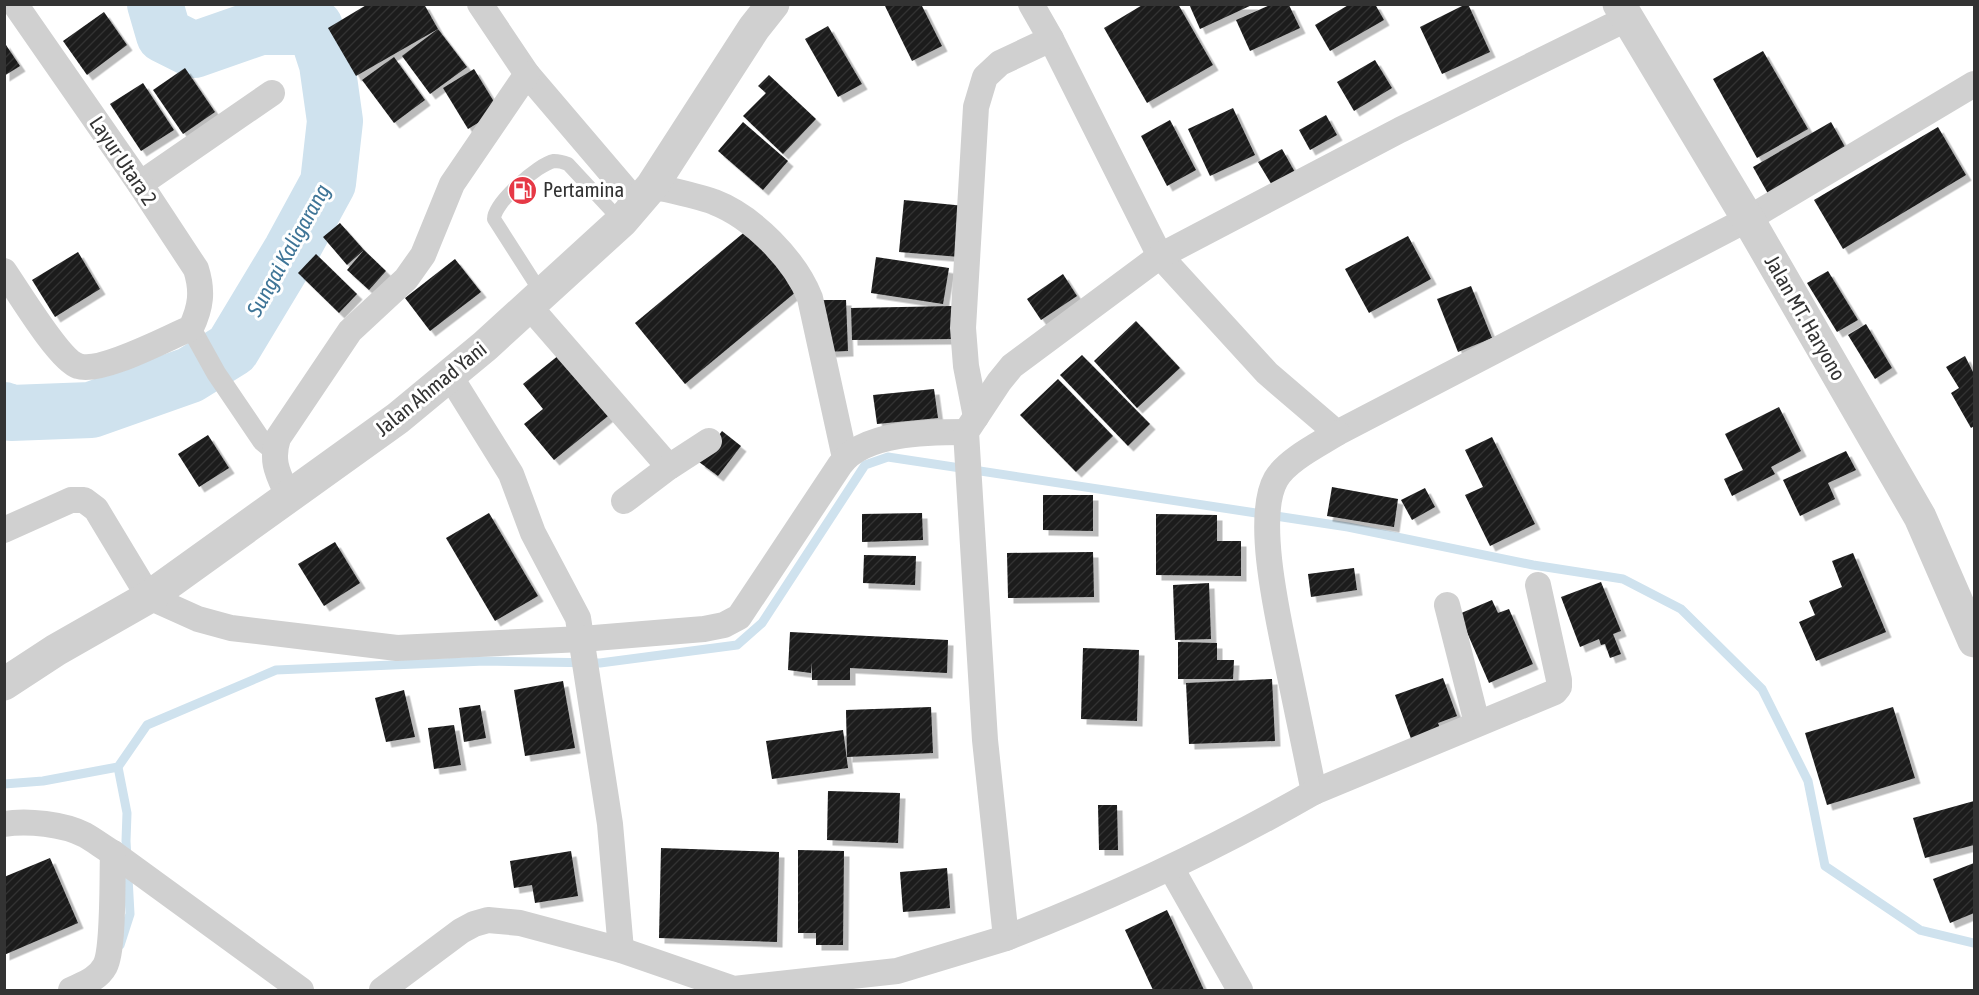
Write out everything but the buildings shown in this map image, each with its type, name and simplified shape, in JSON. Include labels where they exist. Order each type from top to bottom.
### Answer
[{"type":"street","name":"Layur Utara 2","points":[[15,4],[196,269],[201,298],[191,328]]},
{"type":"street","points":[[480,4],[526,74],[637,203],[716,203],[736,213],[780,250],[805,284],[810,298],[845,458]]},
{"type":"street","name":"Jalan Ahmad Yani","points":[[4,684],[56,650],[149,597],[398,418],[450,376],[535,300],[637,203],[754,28],[773,4]]},
{"type":"street","points":[[1031,4],[1051,39],[1160,256],[1268,373],[1337,433]]},
{"type":"street","points":[[970,432],[999,382],[1012,366],[1160,256],[1623,12]]},
{"type":"street","name":"Jalan MT. Haryono","points":[[1623,12],[1748,219],[1920,518],[1974,641]]},
{"type":"street","points":[[1006,938],[985,740],[969,486],[970,432],[963,328],[976,107],[985,77],[1000,63],[1051,39]]},
{"type":"street","points":[[289,498],[275,464],[274,451],[278,438],[350,331],[406,279],[423,255],[452,184],[526,74]]},
{"type":"street","points":[[1314,792],[1274,599],[1267,534],[1268,504],[1274,481],[1281,470],[1337,433],[1748,219],[1974,84]]},
{"type":"street","points":[[140,184],[272,93]]},
{"type":"street","points":[[4,272],[57,348],[76,366],[87,368],[103,366],[191,328],[216,373],[262,441],[274,451]]},
{"type":"street","points":[[535,300],[669,467]]},
{"type":"street","points":[[450,376],[511,474],[533,533],[578,618],[610,824],[621,950]]},
{"type":"street","points":[[4,530],[71,500],[84,500],[96,509],[149,597],[198,619],[231,628],[397,648],[584,655],[733,622],[739,617],[845,458],[853,450],[875,441],[934,432],[970,432]]},
{"type":"street","points":[[624,501],[669,467],[710,441]]},
{"type":"street","points":[[382,990],[461,931],[488,920],[520,923],[621,950],[734,990],[898,981],[1065,916],[1171,868],[1314,792],[1552,694],[1559,687],[1559,680],[1538,585]]},
{"type":"street","points":[[1447,605],[1477,723]]},
{"type":"street","points":[[4,824],[41,823],[83,834],[301,990]]},
{"type":"street","points":[[70,990],[93,979],[105,966],[110,949],[123,861]]},
{"type":"street","points":[[1171,868],[1240,990]]},
{"type":"lane","points":[[535,300],[494,219],[495,212],[516,187],[547,164],[561,161],[637,203]]},
{"type":"waterway","name":"Sungai Kaligarang","points":[[4,410],[11,413],[91,410],[190,375],[232,349],[291,251],[328,183],[335,121],[327,64],[315,27],[260,27],[194,50],[164,35],[155,4]]},
{"type":"waterway","points":[[4,784],[43,781],[118,767],[147,725],[276,670],[485,661],[600,663],[737,645],[762,623],[865,465],[888,457],[1348,527],[1533,565],[1623,579],[1681,609],[1762,689],[1808,781],[1825,866],[1920,930],[1974,943]]},
{"type":"waterway","points":[[118,767],[127,813],[126,841],[130,914],[120,945]]},
{"type":"place","name":"Pertamina","points":[[522,190]]}]
